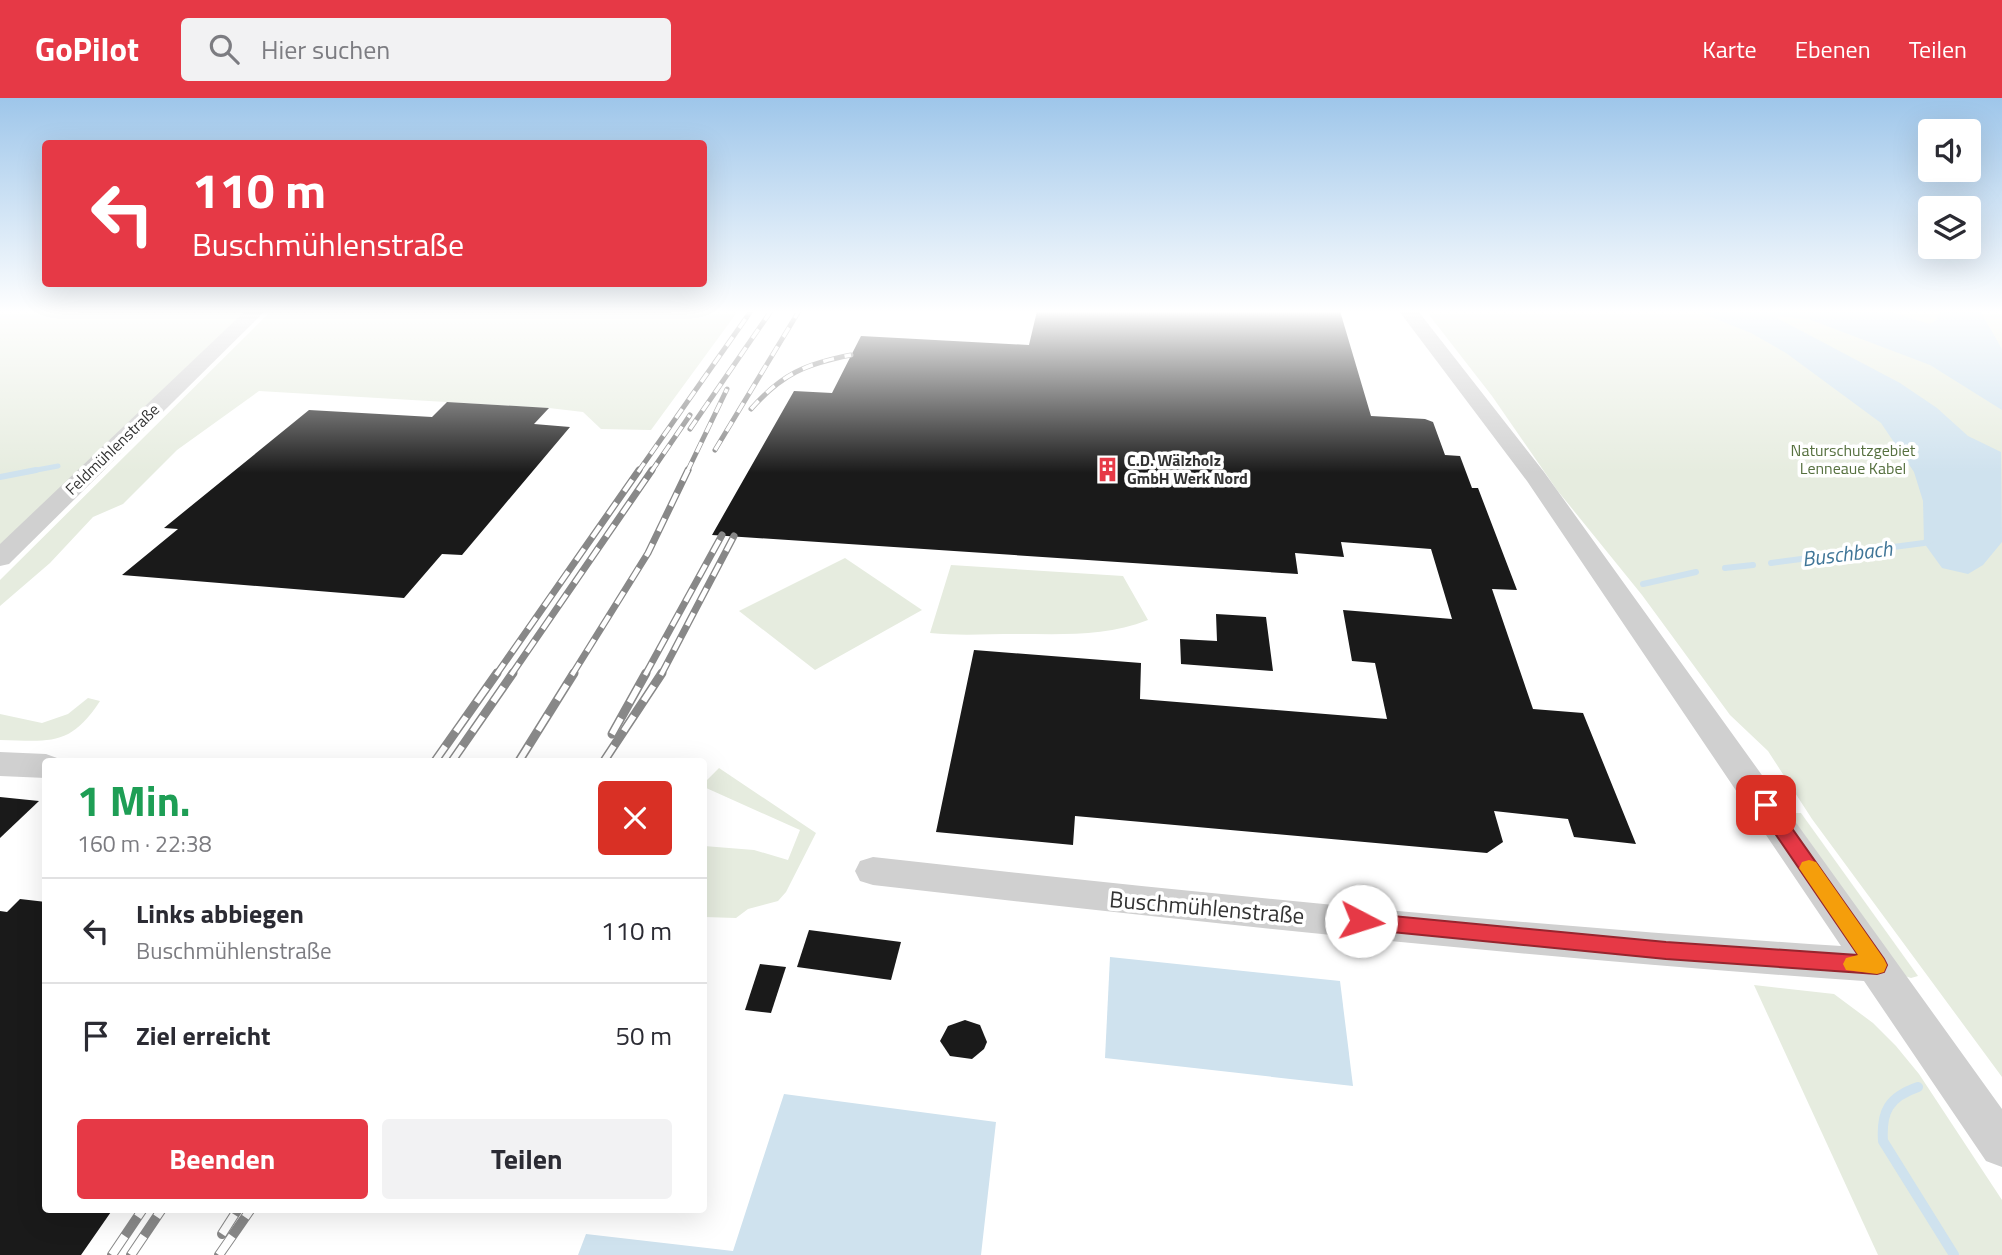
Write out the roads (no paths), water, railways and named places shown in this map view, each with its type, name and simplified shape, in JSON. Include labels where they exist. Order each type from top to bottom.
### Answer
[{"type":"street","name":"Feldmühlenstraße","points":[[0,558],[200,365]]},
{"type":"street","points":[[1450,365],[1536,477],[2002,1146]]},
{"type":"street","points":[[0,764],[42,766]]},
{"type":"street","name":"Buschmühlenstraße","points":[[873,871],[1085,895],[1666,951],[1877,965]]},
{"type":"water","points":[[1802,365],[1866,365],[1900,383],[1937,408],[1968,436],[2001,452],[2002,542],[1983,565],[1968,574],[1942,568],[1924,543],[1923,501],[1914,472],[1881,423]]},
{"type":"water","points":[[1930,365],[2002,365],[2002,410]]},
{"type":"water","points":[[1110,957],[1340,981],[1353,1086],[1105,1058]]},
{"type":"water","points":[[784,1094],[996,1122],[981,1255],[578,1255],[586,1234],[733,1251]]},
{"type":"waterway","name":"Buschbach","points":[[26,472],[58,466]]},
{"type":"waterway","name":"Buschbach","points":[[0,477],[36,470]]},
{"type":"waterway","name":"Buschbach","points":[[1771,563],[1924,543],[1932,539]]},
{"type":"waterway","name":"Buschbach","points":[[1725,568],[1753,565]]},
{"type":"waterway","name":"Buschbach","points":[[1643,584],[1696,572]]},
{"type":"waterway","points":[[1918,1087],[1900,1095],[1889,1107],[1884,1121],[1883,1141],[1954,1255]]},
{"type":"railway","points":[[638,472],[713,365]]},
{"type":"railway","points":[[690,429],[734,365]]},
{"type":"railway","points":[[715,450],[766,365]]},
{"type":"railway","points":[[751,409],[784,379],[812,365]]},
{"type":"railway","points":[[687,472],[727,389]]},
{"type":"railway","points":[[651,472],[690,415]]},
{"type":"railway","points":[[496,675],[639,470]]},
{"type":"railway","points":[[511,675],[652,470]]},
{"type":"railway","points":[[572,675],[648,553],[688,470]]},
{"type":"railway","points":[[645,675],[722,535]]},
{"type":"railway","points":[[661,675],[734,536]]},
{"type":"railway","points":[[437,758],[497,673]]},
{"type":"railway","points":[[454,758],[513,673]]},
{"type":"railway","points":[[521,758],[574,673]]},
{"type":"railway","points":[[612,734],[646,673]]},
{"type":"railway","points":[[606,758],[662,673]]},
{"type":"railway","points":[[112,1255],[140,1213]]},
{"type":"railway","points":[[131,1255],[159,1213]]},
{"type":"railway","points":[[222,1234],[235,1213]]},
{"type":"railway","points":[[219,1255],[248,1213]]},
{"type":"place","name":"C.D. Wälzholz GmbH Werk Nord","points":[[1107,469]]},
{"type":"park label","name":"Naturschutzgebiet Lenneaue Kabel","points":[[1853,459]]}]
